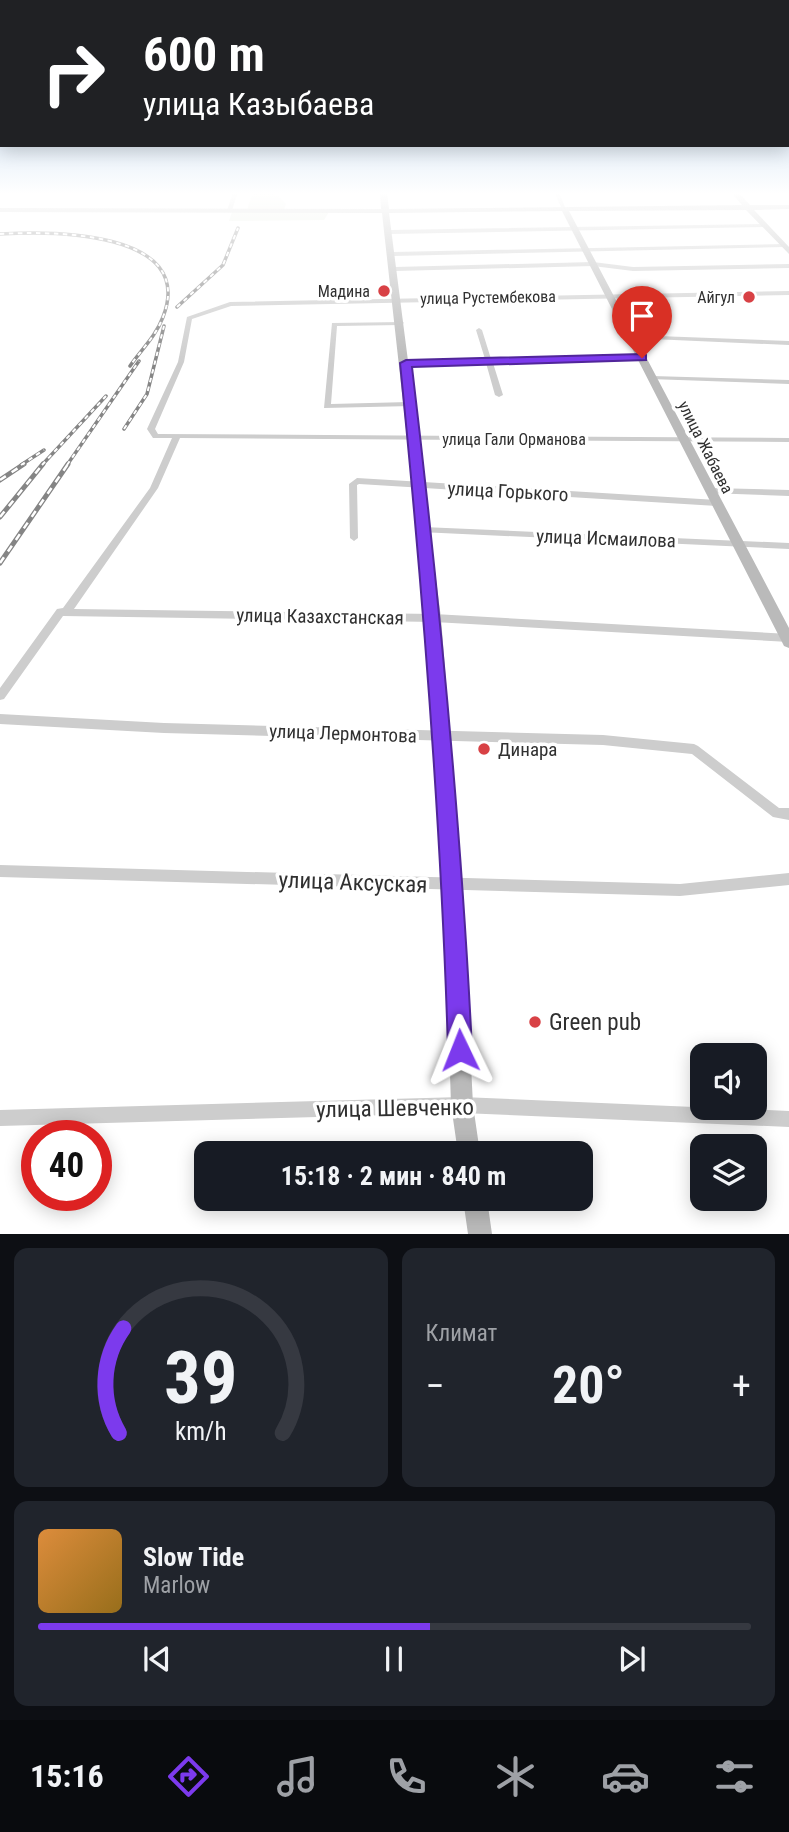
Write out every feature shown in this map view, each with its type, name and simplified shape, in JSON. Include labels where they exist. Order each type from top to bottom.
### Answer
[{"type":"street","points":[[392,250],[434,618],[453,885],[462,1105],[467,1141]]},
{"type":"street","points":[[394,262],[585,250],[668,250]]},
{"type":"street","name":"улица Жабаева","points":[[585,250],[788,639]]},
{"type":"street","points":[[394,262],[593,264],[633,269],[789,266]]},
{"type":"street","name":"улица Рустембекова","points":[[156,436],[151,429],[181,362],[190,318],[230,304],[789,293]]},
{"type":"street","points":[[401,323],[334,324],[327,406],[409,404]]},
{"type":"street","points":[[479,330],[499,395]]},
{"type":"street","points":[[631,337],[789,343]]},
{"type":"street","points":[[406,363],[642,358]]},
{"type":"street","points":[[652,377],[789,382]]},
{"type":"street","name":"улица Гали Орманова","points":[[156,436],[789,440]]},
{"type":"street","points":[[0,696],[154,488],[177,436]]},
{"type":"street","name":"улица Горького","points":[[354,538],[353,484],[357,481],[717,503]]},
{"type":"street","points":[[711,491],[789,493]]},
{"type":"street","name":"улица Исмаилова","points":[[423,530],[789,546]]},
{"type":"street","name":"улица Казахстанская","points":[[63,612],[434,618],[788,639]]},
{"type":"street","name":"улица Лермонтова","points":[[0,719],[164,728],[603,740],[694,749],[777,813],[789,814]]},
{"type":"street","name":"улица Аксуская","points":[[0,871],[680,890],[789,879]]},
{"type":"street","name":"улица Шевченко","points":[[0,1118],[462,1105],[789,1119]]},
{"type":"street","points":[[477,1211],[480,1234]]},
{"type":"railway","points":[[130,366],[160,324],[168,288],[159,267],[133,250]]},
{"type":"railway","points":[[177,307],[223,265],[229,250]]},
{"type":"railway","points":[[124,429],[147,394],[164,326]]},
{"type":"railway","points":[[67,465],[139,361]]},
{"type":"railway","points":[[42,465],[106,396]]},
{"type":"railway","points":[[21,465],[44,450]]},
{"type":"railway","points":[[0,480],[24,464]]},
{"type":"railway","points":[[0,517],[43,464]]},
{"type":"railway","points":[[0,563],[68,464]]},
{"type":"place","name":"Мадина","points":[[384,291]]},
{"type":"place","name":"Айгул","points":[[749,297]]},
{"type":"place","name":"Динара","points":[[484,749]]},
{"type":"place","name":"Green pub","points":[[535,1022]]},
{"type":"route","points":[[460,1050],[453,885],[434,618],[412,438],[406,363],[642,358]]}]
